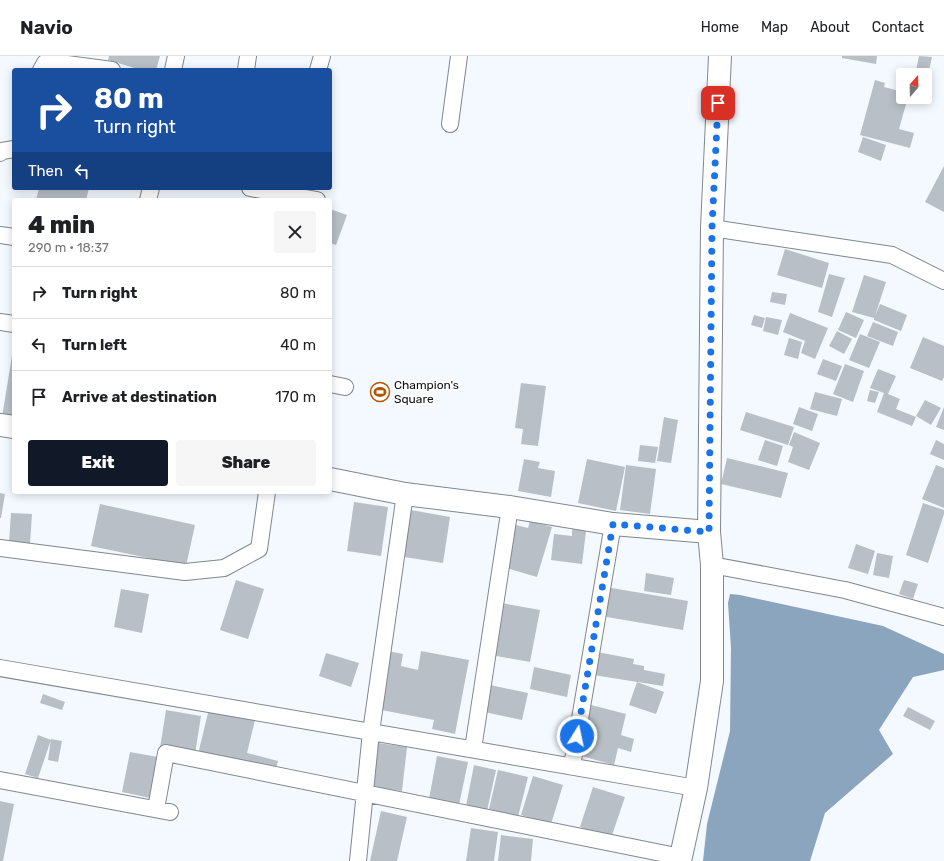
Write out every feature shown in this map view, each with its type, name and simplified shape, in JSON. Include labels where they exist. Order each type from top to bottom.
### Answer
[{"type":"street","points":[[173,68],[176,56]]},
{"type":"street","points":[[246,68],[248,56]]},
{"type":"street","points":[[319,68],[322,56]]},
{"type":"street","points":[[450,124],[459,56]]},
{"type":"street","points":[[0,780],[163,810],[166,753],[680,859],[696,788],[712,681],[712,565],[709,532],[712,228],[720,56]]},
{"type":"street","points":[[42,68],[45,63],[60,63],[97,68]]},
{"type":"street","points":[[0,153],[2,150],[12,149]]},
{"type":"street","points":[[274,190],[286,191],[310,198]]},
{"type":"street","points":[[712,228],[892,255],[944,281]]},
{"type":"street","points":[[0,235],[12,237]]},
{"type":"street","points":[[0,322],[12,324]]},
{"type":"street","points":[[0,425],[12,427]]},
{"type":"street","points":[[332,479],[405,494],[510,507],[613,524],[709,532]]},
{"type":"street","points":[[0,548],[185,572],[224,568],[259,549],[267,494]]},
{"type":"street","points":[[358,861],[371,732],[405,494]]},
{"type":"street","points":[[473,749],[510,507]]},
{"type":"street","points":[[572,766],[613,524]]},
{"type":"street","points":[[712,565],[845,590],[944,617]]},
{"type":"street","points":[[0,668],[696,788]]},
{"type":"water","points":[[730,594],[883,626],[944,654],[944,670],[913,677],[879,730],[893,754],[825,813],[810,861],[703,861],[707,824],[730,731],[731,648],[728,603]]},
{"type":"building","points":[[109,56],[160,56],[157,68],[134,68],[108,60]]},
{"type":"building","points":[[842,56],[877,56],[876,64],[842,58]]},
{"type":"building","points":[[919,56],[932,57],[930,68],[916,68]]},
{"type":"building","points":[[875,80],[885,83],[884,87],[896,90],[896,104],[906,104],[899,129],[914,133],[910,148],[860,135]]},
{"type":"building","points":[[863,137],[886,145],[881,161],[858,152]]},
{"type":"building","points":[[944,166],[944,212],[925,202]]},
{"type":"building","points":[[38,190],[88,190],[86,198],[36,198]]},
{"type":"building","points":[[332,210],[347,215],[336,245],[332,244]]},
{"type":"building","points":[[785,249],[829,263],[822,288],[777,275]]},
{"type":"building","points":[[829,274],[845,278],[832,317],[818,312]]},
{"type":"building","points":[[864,275],[886,282],[875,316],[880,304],[907,315],[901,331],[874,320],[874,318],[852,312]]},
{"type":"building","points":[[772,292],[787,294],[785,305],[770,302]]},
{"type":"building","points":[[846,312],[864,320],[856,338],[838,330]]},
{"type":"building","points":[[790,313],[828,328],[815,359],[801,353],[805,341],[783,332]]},
{"type":"building","points":[[754,315],[765,318],[762,328],[751,325]]},
{"type":"building","points":[[766,317],[782,320],[778,335],[763,331]]},
{"type":"building","points":[[873,322],[898,332],[893,346],[867,336]]},
{"type":"building","points":[[837,331],[852,339],[844,354],[829,346]]},
{"type":"building","points":[[860,334],[880,342],[869,368],[849,360]]},
{"type":"building","points":[[923,337],[944,346],[944,377],[942,381],[910,368]]},
{"type":"building","points":[[789,338],[802,342],[798,359],[784,355]]},
{"type":"building","points":[[12,356],[12,419],[2,417]]},
{"type":"building","points":[[823,359],[842,366],[836,381],[817,374]]},
{"type":"building","points":[[845,364],[864,371],[853,402],[833,394]]},
{"type":"building","points":[[878,369],[896,376],[888,394],[900,399],[896,409],[916,417],[912,426],[877,412],[884,393],[870,388]]},
{"type":"building","points":[[521,383],[546,386],[538,446],[521,444],[523,429],[515,428]]},
{"type":"building","points":[[870,390],[879,392],[875,403],[867,401]]},
{"type":"building","points":[[815,392],[842,399],[837,416],[810,409]]},
{"type":"building","points":[[925,400],[941,408],[931,425],[916,416]]},
{"type":"building","points":[[799,407],[818,414],[812,431],[793,424]]},
{"type":"building","points":[[944,407],[944,430],[936,427]]},
{"type":"building","points":[[746,412],[794,427],[788,445],[740,430]]},
{"type":"building","points":[[664,417],[678,420],[671,463],[657,461]]},
{"type":"building","points":[[794,432],[820,443],[809,470],[788,462],[793,447],[789,445]]},
{"type":"building","points":[[765,440],[783,446],[777,466],[758,460]]},
{"type":"building","points":[[936,440],[944,444],[944,460],[930,454]]},
{"type":"building","points":[[640,445],[658,447],[655,463],[638,461]]},
{"type":"building","points":[[727,458],[788,473],[781,498],[721,484]]},
{"type":"building","points":[[524,459],[540,462],[538,468],[555,471],[551,497],[518,491]]},
{"type":"building","points":[[587,459],[625,467],[616,511],[578,503]]},
{"type":"building","points":[[626,465],[656,469],[650,514],[620,510]]},
{"type":"building","points":[[936,465],[944,468],[944,508],[922,499]]},
{"type":"building","points":[[0,493],[5,494],[1,518],[0,518]]},
{"type":"building","points":[[354,502],[388,507],[381,556],[347,551]]},
{"type":"building","points":[[923,503],[944,510],[928,563],[906,555]]},
{"type":"building","points":[[100,504],[195,525],[186,566],[91,546]]},
{"type":"building","points":[[411,510],[450,517],[443,563],[404,557]]},
{"type":"building","points":[[11,513],[32,514],[30,544],[9,542]]},
{"type":"building","points":[[530,521],[552,527],[537,577],[503,567],[516,525],[528,528]]},
{"type":"building","points":[[572,529],[586,531],[582,564],[551,560],[554,534],[572,536]]},
{"type":"building","points":[[856,544],[875,551],[868,574],[848,568]]},
{"type":"building","points":[[877,553],[893,556],[889,578],[873,575]]},
{"type":"building","points":[[646,573],[674,578],[671,595],[644,591]]},
{"type":"building","points":[[236,580],[264,589],[248,639],[220,630]]},
{"type":"building","points":[[904,580],[918,584],[913,599],[899,594]]},
{"type":"building","points":[[606,587],[688,601],[683,630],[601,616]]},
{"type":"building","points":[[121,589],[149,594],[142,633],[114,627]]},
{"type":"building","points":[[501,603],[540,610],[530,662],[491,655]]},
{"type":"building","points":[[388,651],[403,654],[401,666],[418,670],[421,651],[469,660],[455,734],[432,729],[434,720],[376,709]]},
{"type":"building","points":[[597,652],[634,659],[633,664],[644,666],[644,670],[665,674],[663,686],[593,675]]},
{"type":"building","points":[[326,653],[359,663],[351,687],[319,676]]},
{"type":"building","points":[[534,667],[571,675],[567,697],[530,689]]},
{"type":"building","points":[[637,682],[664,692],[656,714],[629,705]]},
{"type":"building","points":[[485,684],[528,693],[522,720],[480,711]]},
{"type":"building","points":[[43,694],[65,702],[62,710],[40,703]]},
{"type":"building","points":[[591,705],[626,714],[621,735],[634,739],[631,752],[618,748],[614,765],[578,755]]},
{"type":"building","points":[[908,707],[935,721],[930,730],[903,716]]},
{"type":"building","points":[[209,709],[255,720],[247,753],[278,761],[275,772],[198,754]]},
{"type":"building","points":[[166,710],[201,716],[195,754],[160,748]]},
{"type":"building","points":[[38,735],[51,740],[38,778],[25,774]]},
{"type":"building","points":[[51,739],[62,741],[58,762],[48,760]]},
{"type":"building","points":[[378,743],[407,747],[402,791],[372,787]]},
{"type":"building","points":[[130,752],[158,757],[150,798],[122,792]]},
{"type":"building","points":[[437,756],[468,762],[459,805],[429,799]]},
{"type":"building","points":[[474,765],[496,770],[487,811],[466,806]]},
{"type":"building","points":[[498,770],[528,777],[518,817],[489,809]]},
{"type":"building","points":[[533,776],[563,785],[551,824],[521,815]]},
{"type":"building","points":[[593,787],[625,797],[611,838],[580,827]]},
{"type":"building","points":[[0,801],[14,804],[3,861],[0,861]]},
{"type":"building","points":[[381,811],[407,817],[397,861],[370,861]]},
{"type":"building","points":[[471,828],[498,832],[494,861],[466,861]]},
{"type":"building","points":[[501,835],[533,839],[531,861],[498,861]]},
{"type":"place","name":"Champion's Square","points":[[380,392]]},
{"type":"route","points":[[577,736],[613,524],[709,532],[712,228],[718,103]]}]
